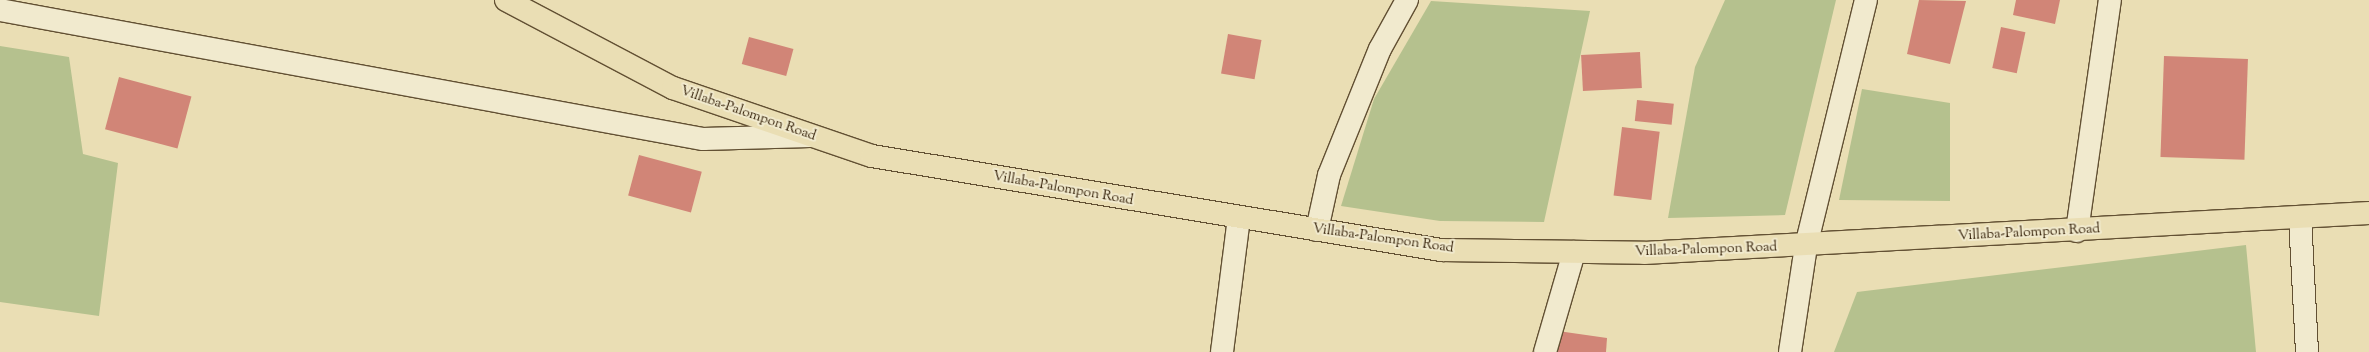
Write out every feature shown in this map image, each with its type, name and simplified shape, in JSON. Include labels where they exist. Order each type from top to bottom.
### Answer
[{"type":"main road","name":"Villaba-Palompon Road","points":[[506,0],[673,88],[872,156],[1239,218],[1441,250],[1644,253],[1806,246],[2369,213]]},
{"type":"street","points":[[1317,230],[1329,175],[1380,49],[1407,0]]},
{"type":"street","points":[[1790,352],[1806,246],[1866,0]]},
{"type":"street","points":[[2077,230],[2110,0]]},
{"type":"street","points":[[0,10],[703,139],[814,136]]},
{"type":"street","points":[[1222,352],[1239,218]]},
{"type":"street","points":[[2300,218],[2307,352]]},
{"type":"street","points":[[1545,352],[1574,252]]},
{"type":"green space","points":[[1725,0],[1836,0],[1785,215],[1668,218],[1695,67]]},
{"type":"green space","points":[[1431,1],[1590,11],[1544,222],[1440,221],[1341,206],[1374,99]]},
{"type":"green space","points":[[0,46],[69,57],[83,154],[118,163],[99,316],[0,302]]},
{"type":"green space","points":[[1862,89],[1950,103],[1950,201],[1839,200]]},
{"type":"green space","points":[[2246,245],[2256,352],[1834,352],[1857,292]]},
{"type":"building","points":[[1919,0],[1966,1],[1950,64],[1907,54]]},
{"type":"building","points":[[2016,0],[2060,0],[2055,24],[2013,15]]},
{"type":"building","points":[[2001,27],[2025,32],[2017,73],[1992,68]]},
{"type":"building","points":[[1228,34],[1261,40],[1255,79],[1221,73]]},
{"type":"building","points":[[749,37],[793,49],[786,76],[742,64]]},
{"type":"building","points":[[1640,52],[1642,88],[1583,91],[1581,55]]},
{"type":"building","points":[[2164,56],[2248,59],[2244,160],[2160,157]]},
{"type":"building","points":[[119,77],[191,96],[177,149],[105,129]]},
{"type":"building","points":[[1637,100],[1674,104],[1672,125],[1635,121]]},
{"type":"building","points":[[1622,127],[1660,132],[1651,200],[1614,195]]},
{"type":"building","points":[[639,155],[702,172],[691,212],[628,196]]},
{"type":"building","points":[[1558,331],[1607,338],[1606,352],[1555,352]]}]
